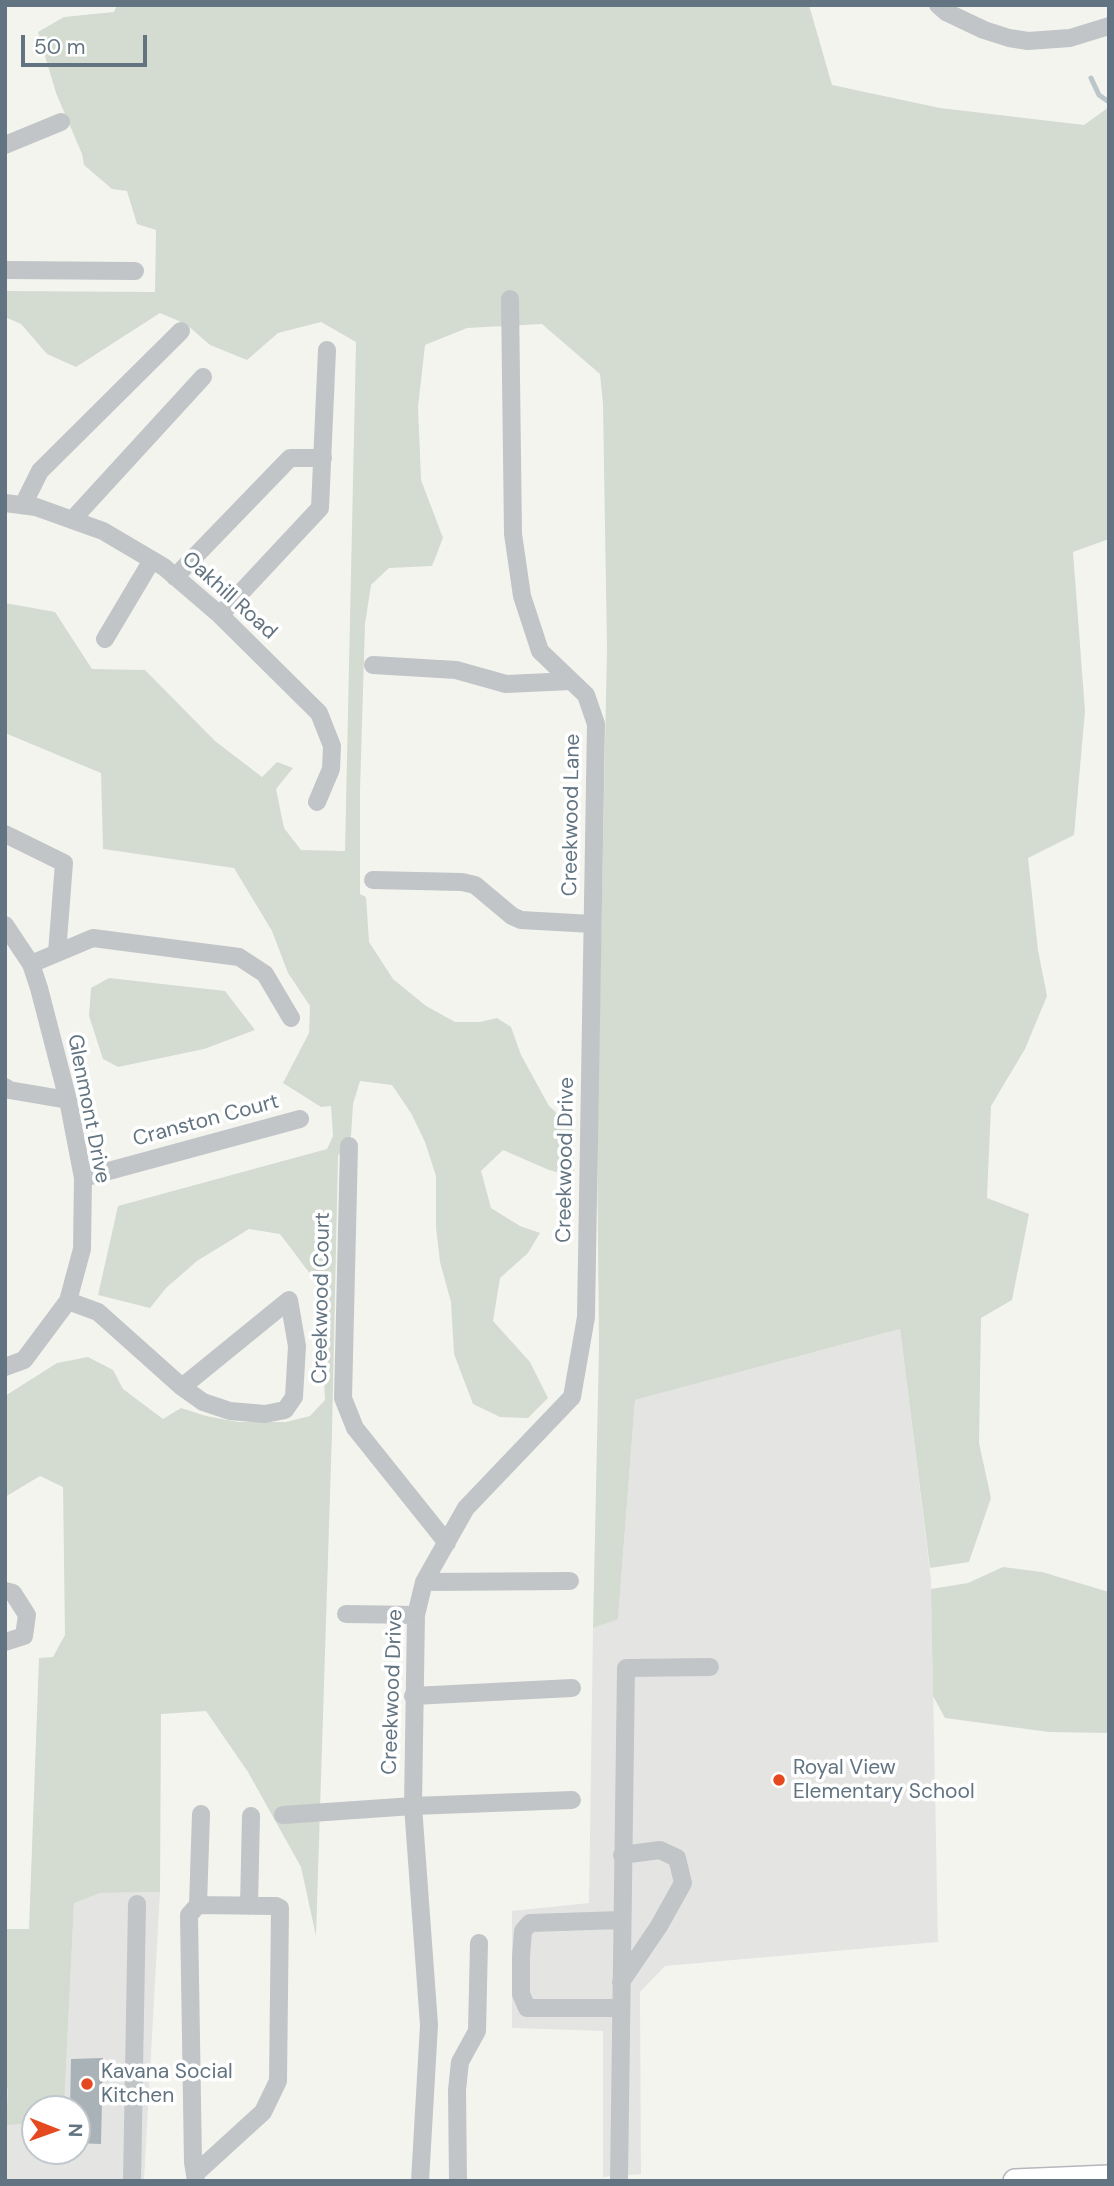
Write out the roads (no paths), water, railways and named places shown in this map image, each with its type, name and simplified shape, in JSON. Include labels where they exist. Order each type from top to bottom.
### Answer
[{"type":"main road","points":[[1015,2181],[1109,2178]]},
{"type":"street","points":[[938,5],[946,12],[984,30],[1028,41],[1070,38],[1109,26]]},
{"type":"street","points":[[5,145],[61,122]]},
{"type":"street","points":[[5,270],[135,271]]},
{"type":"street","name":"Creekwood Lane","points":[[510,299],[513,534],[522,596],[540,651],[586,695],[596,724],[592,923]]},
{"type":"street","points":[[14,504],[40,471],[181,331]]},
{"type":"street","points":[[220,614],[320,508],[327,350]]},
{"type":"street","points":[[72,520],[203,377]]},
{"type":"street","points":[[176,577],[290,458],[323,458]]},
{"type":"street","name":"Oakhill Road","points":[[14,504],[36,507],[103,531],[176,577],[220,614],[319,713],[332,746],[331,769],[317,802]]},
{"type":"street","points":[[105,639],[152,560]]},
{"type":"street","points":[[373,665],[446,668],[506,684],[571,681]]},
{"type":"street","points":[[5,834],[64,863],[57,953]]},
{"type":"street","points":[[373,880],[462,882],[475,885],[512,916],[521,920],[592,923]]},
{"type":"street","name":"Creekwood Drive","points":[[420,2181],[429,2025],[413,1806],[416,1615],[424,1583],[467,1508],[572,1396],[586,1317],[592,923]]},
{"type":"street","name":"Glenmont Drive","points":[[5,925],[31,964],[68,1100],[83,1178],[82,1249],[68,1301],[24,1360],[5,1367]]},
{"type":"street","points":[[31,964],[93,938],[239,957],[265,974],[291,1018]]},
{"type":"street","points":[[5,1087],[9,1090],[68,1100]]},
{"type":"street","name":"Cranston Court","points":[[83,1178],[300,1119]]},
{"type":"street","name":"Creekwood Court","points":[[349,1146],[343,1398],[355,1428],[447,1543]]},
{"type":"street","points":[[68,1301],[98,1312],[182,1387],[203,1402],[230,1411],[265,1414],[285,1410],[294,1397],[297,1346],[289,1300],[182,1387]]},
{"type":"street","points":[[424,1583],[570,1581]]},
{"type":"street","points":[[5,1591],[13,1593],[27,1615],[24,1636],[5,1643]]},
{"type":"street","points":[[346,1614],[416,1615]]},
{"type":"street","points":[[619,2181],[626,1668],[710,1667]]},
{"type":"street","points":[[413,1696],[572,1688]]},
{"type":"street","points":[[283,1815],[413,1806],[572,1800]]},
{"type":"street","points":[[195,2178],[192,2162],[189,1915],[198,1905],[201,1814]]},
{"type":"street","points":[[249,1906],[251,1816]]},
{"type":"street","points":[[621,1982],[659,1926],[683,1883],[677,1858],[660,1850],[622,1855]]},
{"type":"street","points":[[132,2181],[137,1904]]},
{"type":"street","points":[[195,2178],[263,2112],[278,2081],[280,1908],[198,1905]]},
{"type":"street","points":[[620,2008],[527,2008],[521,1994],[521,1956],[523,1931],[530,1923],[621,1920]]},
{"type":"street","points":[[458,2181],[457,2090],[460,2062],[477,2031],[479,1943]]},
{"type":"waterway","points":[[1091,78],[1099,95],[1109,102]]},
{"type":"place","name":"Royal View Elementary School","points":[[779,1780]]},
{"type":"place","name":"Kavana Social Kitchen","points":[[87,2084]]}]
